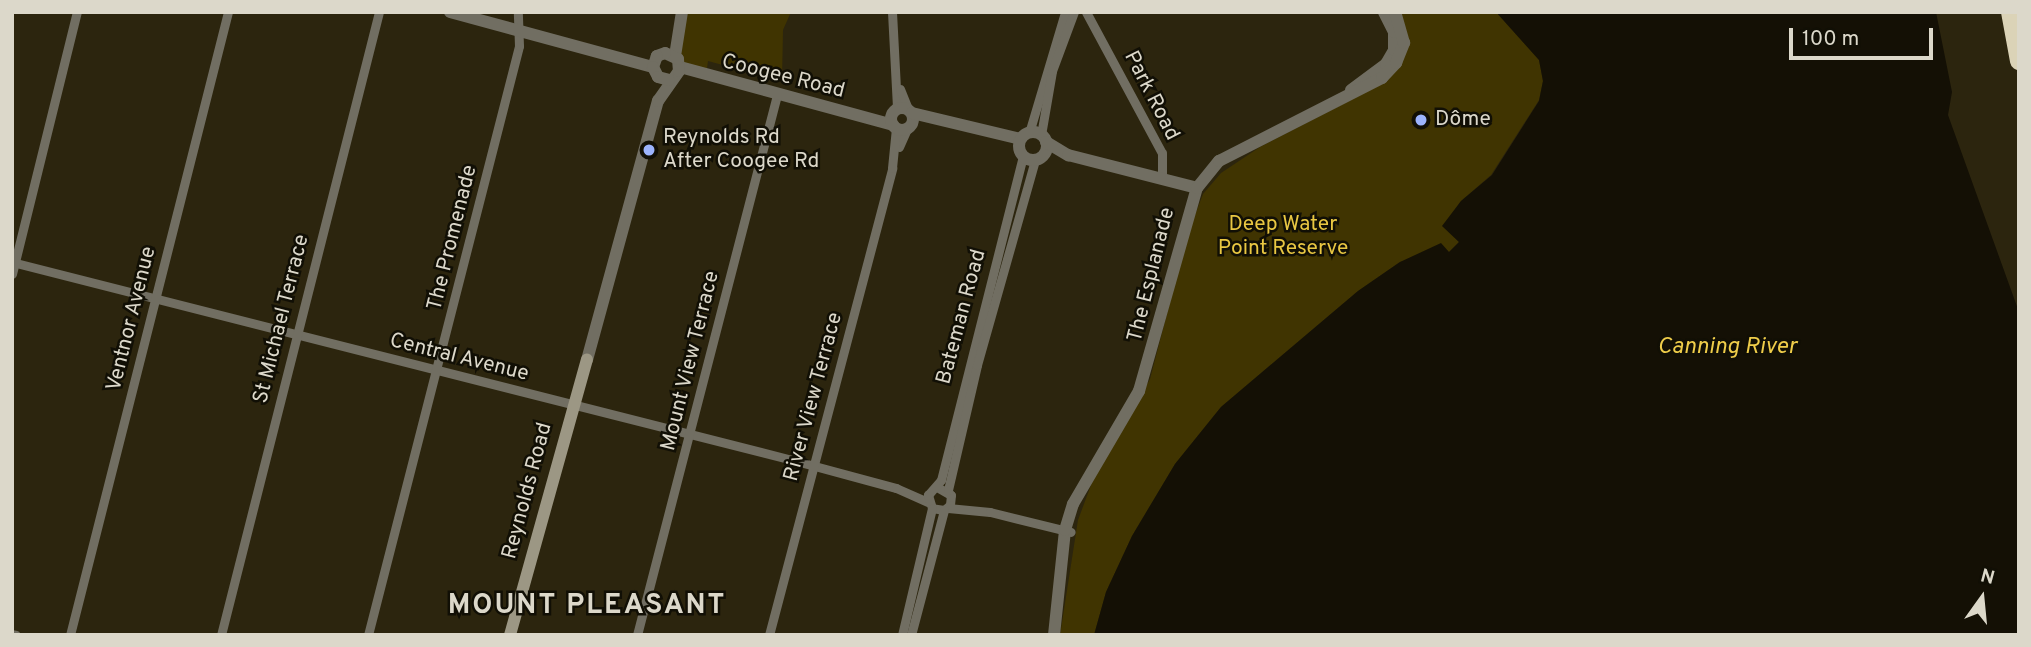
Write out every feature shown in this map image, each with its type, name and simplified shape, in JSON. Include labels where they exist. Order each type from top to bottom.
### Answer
[{"type":"highway","points":[[2010,12],[2019,61]]},
{"type":"main road","name":"Reynolds Road","points":[[510,635],[520,610],[586,360]]},
{"type":"main road","name":"Reynolds Road","points":[[518,635],[520,610]]},
{"type":"street","points":[[12,274],[77,12]]},
{"type":"street","name":"Ventnor Avenue","points":[[70,635],[228,12]]},
{"type":"street","name":"St Michael Terrace","points":[[221,635],[379,12]]},
{"type":"street","points":[[450,12],[667,67]]},
{"type":"street","name":"The Promenade","points":[[368,635],[519,46],[518,12]]},
{"type":"street","name":"Reynolds Road","points":[[586,360],[682,12]]},
{"type":"street","points":[[892,12],[902,119]]},
{"type":"street","name":"Park Road","points":[[1086,12],[1162,153],[1162,177]]},
{"type":"street","name":"The Esplanade","points":[[1348,93],[1386,64],[1394,50],[1394,32],[1384,12]]},
{"type":"street","name":"The Esplanade","points":[[1054,635],[1068,531],[1081,495],[1139,391],[1197,188],[1219,161],[1382,78],[1396,63],[1404,43],[1395,12]]},
{"type":"street","points":[[1070,14],[1088,22],[1099,33]]},
{"type":"street","name":"Bateman Road","points":[[902,635],[931,497],[1070,14]]},
{"type":"street","name":"Coogee Road","points":[[667,67],[862,117],[938,122],[1197,188]]},
{"type":"street","name":"Mount View Terrace","points":[[637,635],[777,95]]},
{"type":"street","name":"River View Terrace","points":[[769,635],[892,168],[902,119]]},
{"type":"street","name":"Bateman Road","points":[[946,509],[977,365],[1032,146]]},
{"type":"street","name":"Central Avenue","points":[[14,262],[931,497]]},
{"type":"street","points":[[931,497],[950,494],[990,512]]},
{"type":"street","points":[[931,497],[946,509],[990,512],[1068,531]]},
{"type":"street","points":[[911,635],[946,509]]},
{"type":"green space","points":[[682,12],[791,12],[783,30],[782,81],[708,61],[706,76],[680,67]]},
{"type":"green space","name":"Deep Water Point Reserve","points":[[1394,12],[1496,12],[1539,60],[1543,81],[1539,100],[1491,175],[1461,201],[1444,227],[1459,242],[1448,253],[1400,262],[1358,291],[1221,407],[1175,464],[1132,536],[1106,592],[1094,635],[1060,635],[1078,520],[1094,477],[1150,379],[1188,233],[1203,194],[1221,173],[1260,147],[1376,87],[1402,44]]},
{"type":"water","name":"Canning River","points":[[1496,12],[1936,12],[1952,92],[1948,115],[2019,312],[2019,635],[1094,635],[1106,592],[1132,536],[1175,464],[1221,407],[1358,291],[1400,262],[1441,243],[1449,252],[1459,242],[1442,226],[1461,201],[1492,175],[1539,101],[1543,81],[1539,60]]},
{"type":"place","name":"Dôme","points":[[1421,120]]},
{"type":"place","name":"Reynolds Rd After Coogee Rd","points":[[649,150]]},
{"type":"district","name":"MOUNT PLEASANT","points":[[587,606]]}]
